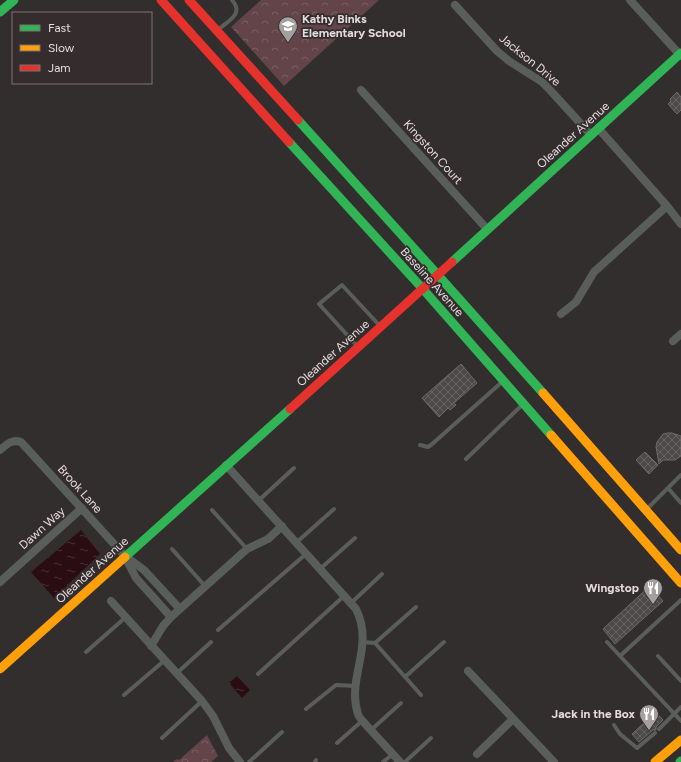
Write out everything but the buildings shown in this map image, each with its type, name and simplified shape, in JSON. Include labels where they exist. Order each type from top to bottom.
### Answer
[{"type":"main road","points":[[0,12],[14,0]]},
{"type":"main road","name":"Baseline Avenue","points":[[161,0],[422,288],[681,584]]},
{"type":"main road","name":"Baseline Avenue","points":[[189,0],[437,274],[681,550]]},
{"type":"main road","name":"Oleander Avenue","points":[[0,669],[680,55]]},
{"type":"main road","points":[[655,762],[681,740]]},
{"type":"street","points":[[630,0],[680,55]]},
{"type":"street","name":"Jackson Drive","points":[[455,5],[497,51],[509,61],[542,82],[595,132],[667,206],[681,224]]},
{"type":"street","name":"Kingston Court","points":[[361,90],[487,229]]},
{"type":"street","points":[[561,314],[576,302],[594,272],[667,206]]},
{"type":"street","points":[[673,341],[681,334]]},
{"type":"street","name":"Brook Lane","points":[[0,450],[8,443],[16,440],[21,442],[125,556]]},
{"type":"street","points":[[226,466],[297,542],[356,609],[361,619],[363,642],[354,697],[358,715],[400,762]]},
{"type":"street","name":"Dawn Way","points":[[0,582],[82,508]]},
{"type":"street","points":[[151,646],[163,626],[171,617],[247,549],[268,539],[282,526]]},
{"type":"street","points":[[125,556],[144,570],[180,609]]},
{"type":"street","points":[[125,556],[136,578],[171,617]]},
{"type":"street","points":[[146,590],[155,582]]},
{"type":"street","points":[[111,601],[202,701],[213,716],[229,748],[240,762]]},
{"type":"street","points":[[468,672],[554,762]]},
{"type":"street","points":[[477,754],[513,719]]},
{"type":"lane","points":[[217,31],[235,15],[237,11],[237,6],[232,0]]},
{"type":"lane","points":[[358,347],[320,304],[342,285],[380,327]]},
{"type":"lane","points":[[420,444],[428,446],[431,445],[504,381]]},
{"type":"lane","points":[[466,460],[524,403]]},
{"type":"lane","points":[[258,501],[294,468]]},
{"type":"lane","points":[[646,510],[681,476]]},
{"type":"lane","points":[[668,488],[681,503]]},
{"type":"lane","points":[[297,542],[334,509]]},
{"type":"lane","points":[[212,510],[247,549]]},
{"type":"lane","points":[[320,569],[356,538]]},
{"type":"lane","points":[[172,549],[205,586]]},
{"type":"lane","points":[[218,630],[306,554]]},
{"type":"lane","points":[[350,603],[382,574]]},
{"type":"lane","points":[[258,674],[344,596]]},
{"type":"lane","points":[[620,656],[681,600]]},
{"type":"lane","points":[[375,643],[416,607]]},
{"type":"lane","points":[[86,652],[126,617]]},
{"type":"lane","points":[[176,674],[211,642]]},
{"type":"lane","points":[[363,642],[375,643],[421,695]]},
{"type":"lane","points":[[405,677],[444,642]]},
{"type":"lane","points":[[607,642],[681,720]]},
{"type":"lane","points":[[658,656],[681,681]]},
{"type":"lane","points":[[124,695],[164,660]]},
{"type":"lane","points":[[306,709],[336,685],[356,686]]},
{"type":"lane","points":[[162,738],[202,701]]},
{"type":"lane","points":[[371,730],[401,704]]},
{"type":"lane","points":[[659,729],[681,707]]},
{"type":"lane","points":[[338,743],[363,720]]},
{"type":"lane","points":[[614,725],[620,734],[637,748],[654,733]]},
{"type":"lane","points":[[249,762],[282,732]]},
{"type":"lane","points":[[405,762],[431,738]]},
{"type":"lane","points":[[383,762],[393,754]]},
{"type":"green space","name":"Kathy Binks Elementary School","points":[[261,0],[379,0],[284,86],[231,27]]},
{"type":"green space","points":[[207,735],[218,756],[211,762],[173,762],[177,759],[179,760]]},
{"type":"water","points":[[81,530],[100,554],[54,598],[31,572]]},
{"type":"water","points":[[237,676],[250,690],[242,698],[229,683]]},
{"type":"traffic: fast","points":[[0,12],[14,0]]},
{"type":"traffic: fast","points":[[452,262],[681,53]]},
{"type":"traffic: fast","points":[[298,120],[543,393]]},
{"type":"traffic: fast","points":[[289,142],[422,288],[551,435]]},
{"type":"traffic: fast","points":[[125,557],[290,409]]},
{"type":"traffic: slow","points":[[543,393],[681,550]]},
{"type":"traffic: slow","points":[[551,435],[681,583]]},
{"type":"traffic: slow","points":[[0,669],[125,557]]},
{"type":"traffic: slow","points":[[655,762],[681,740]]},
{"type":"traffic: jam","points":[[161,0],[289,142]]},
{"type":"traffic: jam","points":[[189,0],[298,120]]},
{"type":"traffic: jam","points":[[290,409],[452,262]]},
{"type":"place","name":"Kathy Binks Elementary School","points":[[288,43]]},
{"type":"place","name":"Wingstop","points":[[653,605]]},
{"type":"place","name":"Jack in the Box","points":[[649,731]]}]
